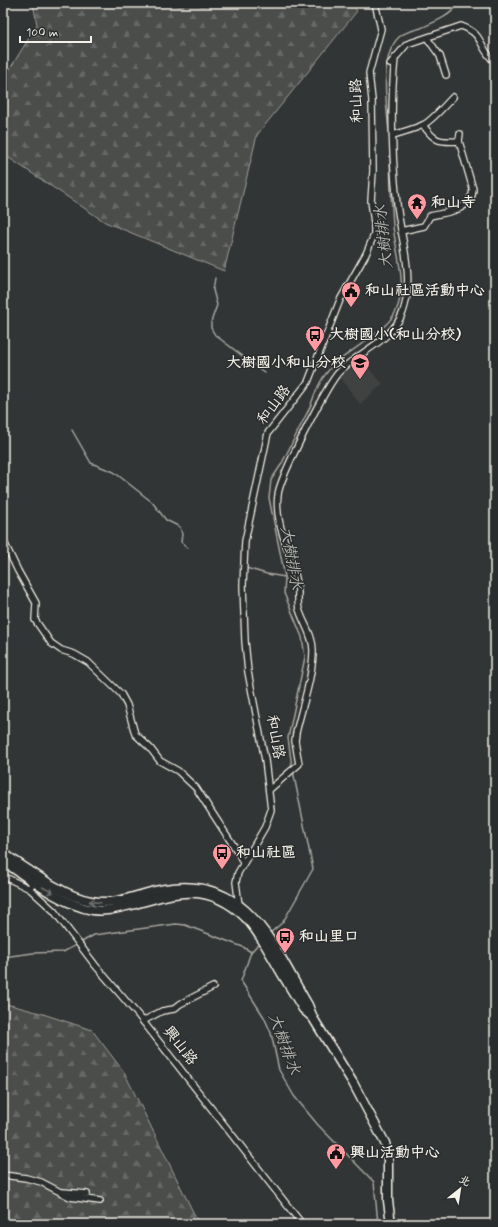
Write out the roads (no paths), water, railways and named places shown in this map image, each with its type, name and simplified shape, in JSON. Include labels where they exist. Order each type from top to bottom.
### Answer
[{"type":"main road","points":[[3,853],[69,894],[89,901],[108,903],[163,889],[184,886],[220,892],[237,907],[249,922],[261,933],[268,944],[303,1009],[313,1018],[353,1083],[385,1143],[388,1155],[388,1201],[391,1224]]},
{"type":"main road","points":[[3,861],[31,885],[92,910],[113,910],[185,892],[200,893],[215,897],[237,907]]},
{"type":"street","name":"和山路","points":[[237,907],[236,882],[238,873],[269,819],[271,810],[260,725],[248,672],[243,585],[244,541],[268,433],[308,382],[340,300],[366,254],[374,236],[372,201],[372,100],[369,73],[381,29],[375,3]]},
{"type":"street","points":[[390,64],[407,44],[461,26],[476,33],[488,54],[495,62]]},
{"type":"street","points":[[427,38],[440,56],[446,75]]},
{"type":"street","name":"和山路","points":[[269,790],[298,765],[295,741],[296,732],[312,666],[313,650],[311,639],[298,607],[297,584],[282,530],[277,505],[278,492],[287,469],[332,380],[351,360],[362,355],[391,331],[400,318],[407,296],[408,275],[397,204],[393,135],[393,80],[395,58]]},
{"type":"street","points":[[393,135],[423,125],[433,118],[437,112],[453,97]]},
{"type":"street","points":[[423,125],[433,138],[438,141],[459,142]]},
{"type":"street","points":[[401,231],[424,226],[430,216],[458,210],[470,201],[473,196],[474,189],[459,142],[460,134]]},
{"type":"street","points":[[3,540],[36,603],[35,620],[51,643],[61,650],[74,654],[88,662],[121,694],[127,705],[135,734],[150,748],[160,761],[178,771],[196,788],[239,854],[243,863]]},
{"type":"street","name":"興山路","points":[[3,876],[31,885],[54,911],[95,965],[143,1021],[302,1224]]},
{"type":"street","points":[[143,1021],[162,1011],[174,1009],[180,1004],[213,987]]},
{"type":"street","points":[[3,1175],[26,1178],[70,1197],[100,1201]]},
{"type":"street","points":[[59,1191],[87,1194]]},
{"type":"waterway","name":"大樹排水","points":[[390,142],[386,102],[386,72],[392,46],[401,35],[442,18],[452,12],[459,3]]},
{"type":"waterway","name":"大樹排水","points":[[292,767],[288,738],[305,657],[302,637],[284,593],[285,577],[269,498],[271,480],[281,465],[310,407],[322,379],[335,364],[383,327],[396,311],[401,290],[401,280],[393,226],[390,150]]},
{"type":"waterway","points":[[215,278],[213,290],[217,305],[211,322],[211,328],[215,335],[265,373]]},
{"type":"waterway","points":[[72,430],[91,463],[114,472],[152,502],[166,520],[180,527],[182,534],[181,542],[188,548]]},
{"type":"waterway","points":[[246,568],[285,577]]},
{"type":"waterway","name":"大樹排水","points":[[269,934],[283,922],[313,869],[293,771]]},
{"type":"waterway","points":[[80,943],[94,935],[176,924],[185,925],[243,947],[251,952]]},
{"type":"waterway","name":"大樹排水","points":[[260,942],[251,952],[241,981],[264,1017],[271,1033],[279,1070],[294,1096],[318,1125],[374,1182],[378,1224]]},
{"type":"waterway","points":[[3,957],[33,953],[63,952],[76,945]]},
{"type":"place","name":"和山寺","points":[[417,220]]},
{"type":"place","name":"和山社區活動中心","points":[[351,308]]},
{"type":"place","name":"大樹國小(和山分校)","points":[[315,352]]},
{"type":"place","name":"大樹國小和山分校","points":[[360,380]]},
{"type":"place","name":"和山社區","points":[[222,870]]},
{"type":"place","name":"和山里口","points":[[285,954]]},
{"type":"place","name":"興山活動中心","points":[[336,1170]]}]
